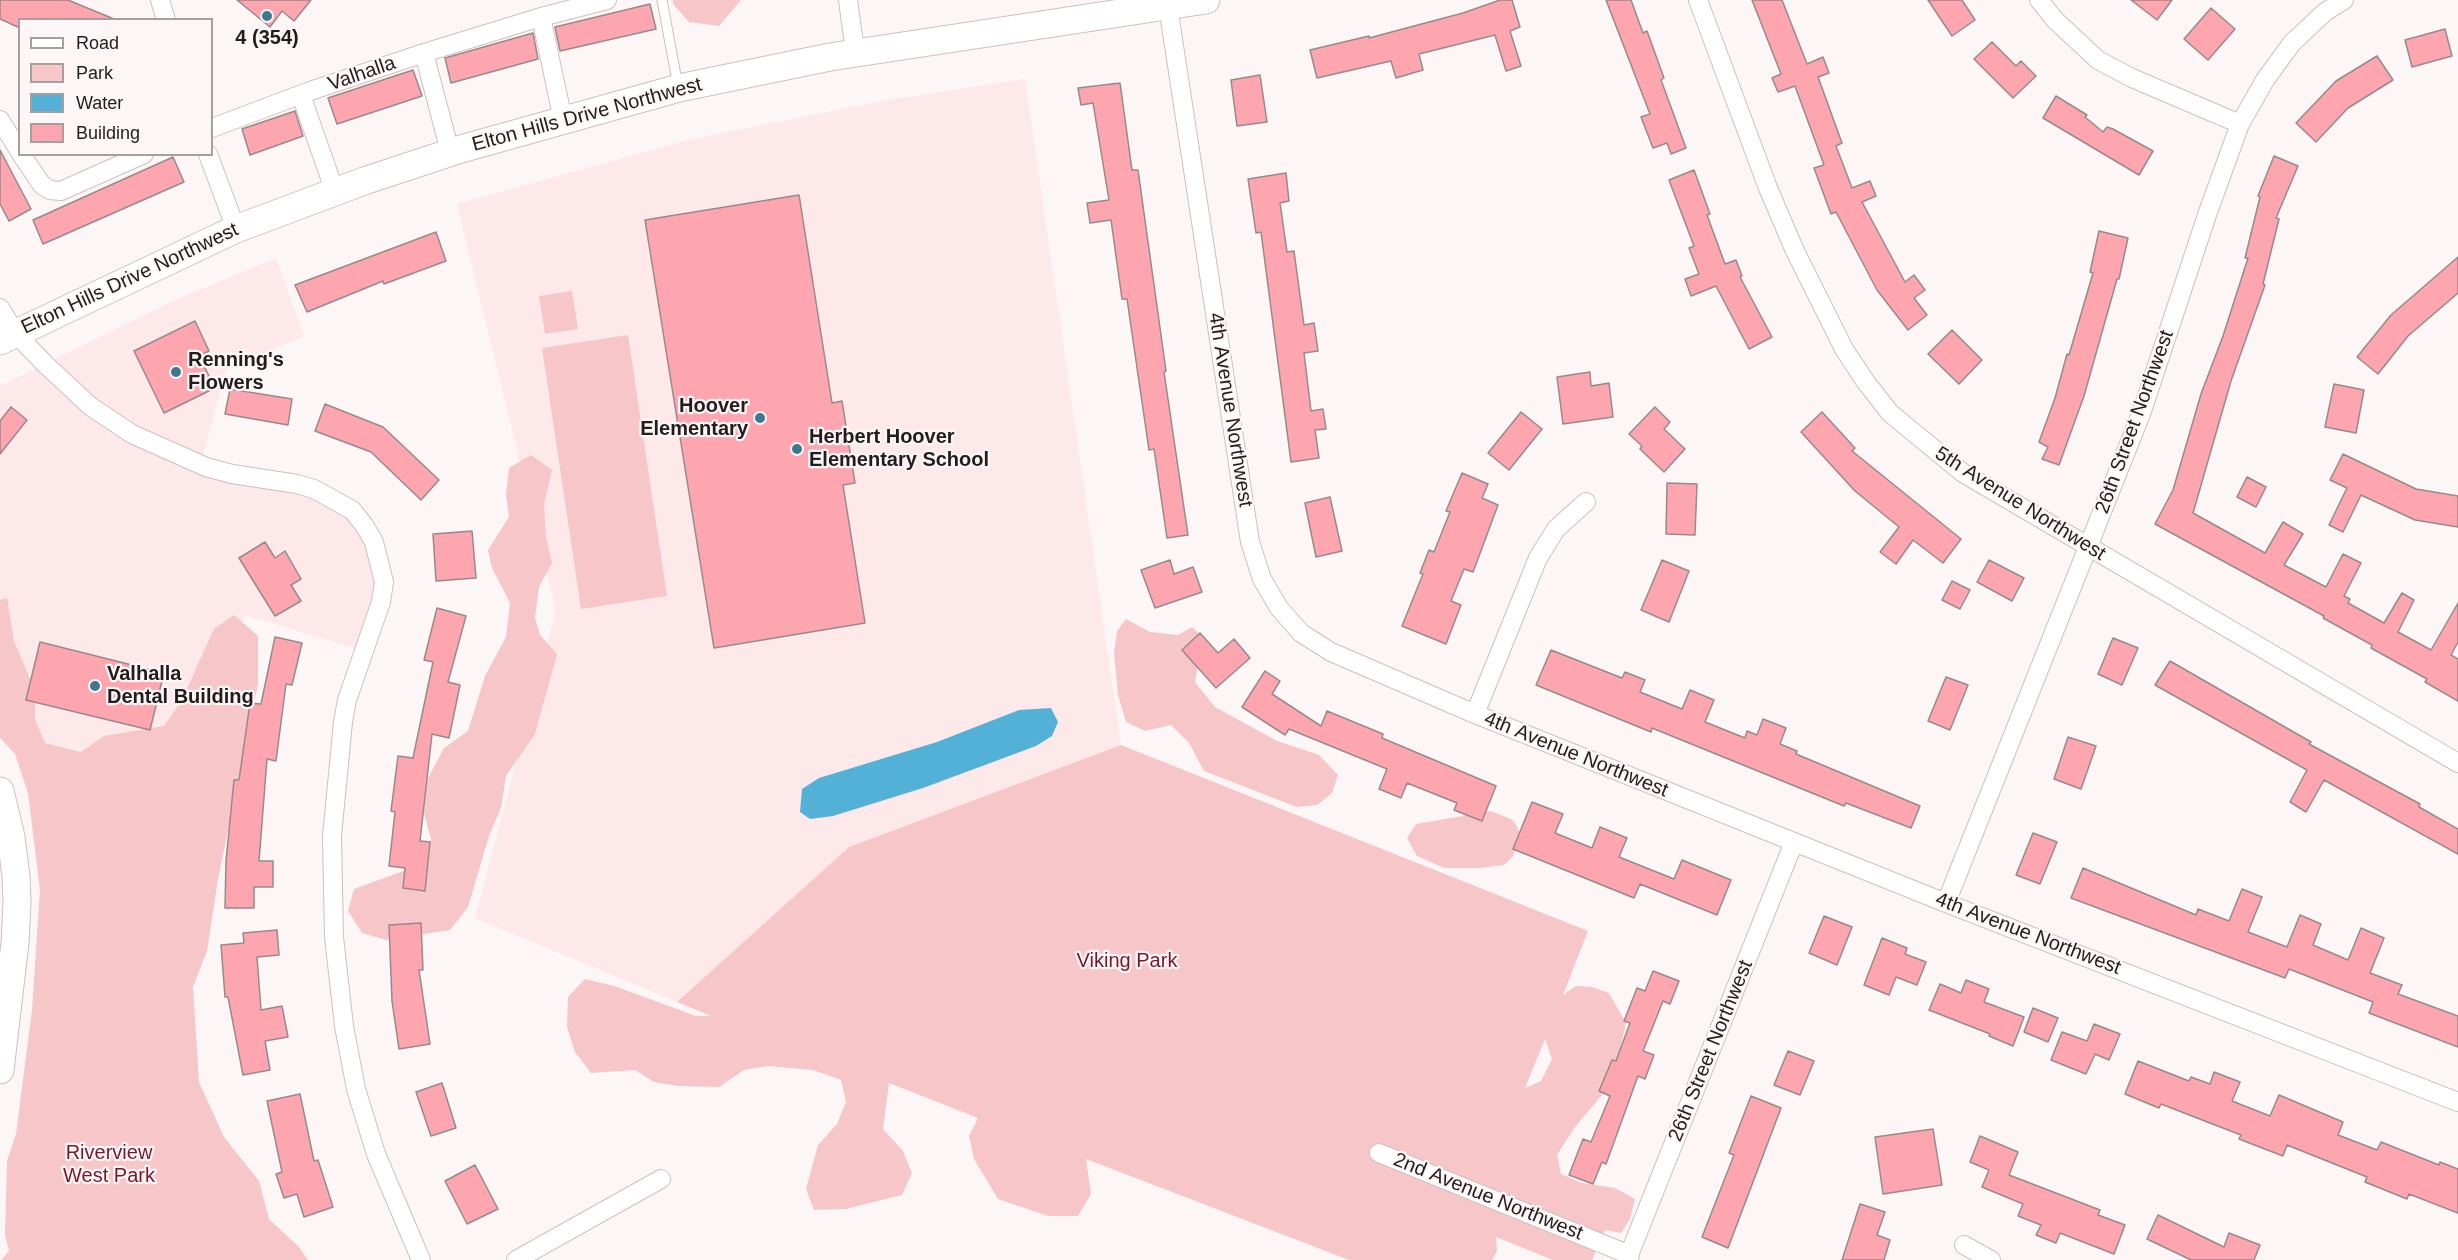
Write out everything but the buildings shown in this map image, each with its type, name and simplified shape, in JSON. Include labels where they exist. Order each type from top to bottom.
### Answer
[{"type":"main road","name":"Elton Hills Drive Northwest","points":[[7,337],[237,229],[335,192],[450,153],[563,120],[679,88],[855,52],[1206,0]]},
{"type":"main road","points":[[0,791],[11,837],[17,902],[15,943],[0,1070]]},
{"type":"street","points":[[160,0],[165,18]]},
{"type":"street","name":"Valhalla","points":[[213,128],[424,53],[541,17],[607,0]]},
{"type":"street","points":[[848,0],[855,52]]},
{"type":"street","name":"5th Avenue Northwest","points":[[1698,0],[1768,188],[1791,241],[1844,349],[1864,381],[1890,413],[1963,474],[2458,763]]},
{"type":"street","points":[[2039,0],[2055,20],[2098,60],[2132,78],[2240,124]]},
{"type":"street","name":"26th Street Northwest","points":[[1946,903],[2141,414],[2208,212],[2240,124],[2265,80],[2292,43],[2325,12],[2344,0]]},
{"type":"street","name":"4th Avenue Northwest","points":[[1167,4],[1250,542],[1262,579],[1280,608],[1301,633],[1331,652],[1475,714],[1946,903],[2458,1102]]},
{"type":"street","points":[[541,17],[563,120]]},
{"type":"street","points":[[424,53],[450,153]]},
{"type":"street","points":[[301,95],[335,192]]},
{"type":"street","points":[[0,120],[18,150]]},
{"type":"street","points":[[22,156],[42,184],[51,189],[61,190],[139,156]]},
{"type":"street","points":[[209,156],[237,229]]},
{"type":"street","points":[[0,308],[7,337],[90,406],[132,434],[207,467],[232,474],[297,484],[314,489],[352,510],[374,542],[384,582],[381,602],[347,700],[343,722],[332,836],[334,937],[344,1026],[356,1089],[376,1154],[421,1260]]},
{"type":"street","points":[[1475,714],[1538,558],[1556,529],[1586,501]]},
{"type":"street","name":"26th Street Northwest","points":[[1628,1257],[1794,842]]},
{"type":"street","name":"2nd Avenue Northwest","points":[[1380,1153],[1628,1257]]},
{"type":"street","points":[[516,1260],[661,1179]]},
{"type":"street","points":[[1964,1245],[1991,1260]]},
{"type":"lane","points":[[663,0],[679,88]]},
{"type":"shaded area","name":"Herbert Hoover Elementary School","points":[[1025,79],[1121,745],[849,847],[677,1002],[475,918],[556,610],[457,204],[688,140],[887,100]]},
{"type":"shaded area","points":[[276,258],[304,336],[226,370],[201,464],[335,499],[380,559],[364,651],[245,615],[180,774],[9,735],[0,716],[0,386],[175,300]]},
{"type":"green space","points":[[673,0],[741,0],[719,26],[689,22],[673,4]]},
{"type":"green space","points":[[572,291],[578,329],[545,334],[539,296]]},
{"type":"green space","points":[[628,335],[667,596],[581,609],[542,348]]},
{"type":"green space","points":[[531,455],[552,470],[544,505],[546,537],[552,563],[539,587],[535,618],[540,635],[557,654],[535,734],[506,776],[501,808],[489,836],[468,907],[450,930],[386,940],[362,933],[348,911],[354,889],[417,866],[431,839],[424,813],[427,780],[444,748],[468,731],[485,676],[506,637],[510,603],[492,568],[488,550],[509,517],[506,495],[509,468]]},
{"type":"green space","name":"Riverview West Park","points":[[7,598],[14,641],[35,691],[35,720],[45,743],[81,752],[104,736],[164,726],[181,702],[214,629],[234,615],[258,636],[258,684],[218,879],[207,951],[193,987],[199,1082],[224,1137],[259,1181],[269,1219],[299,1247],[308,1260],[1,1260],[9,1251],[5,1235],[7,1161],[16,1134],[32,1010],[40,890],[28,793],[15,754],[0,738],[0,600]]},
{"type":"green space","points":[[1126,619],[1150,632],[1178,635],[1192,627],[1206,640],[1199,657],[1195,682],[1215,707],[1277,741],[1319,755],[1338,775],[1332,793],[1317,805],[1297,807],[1204,771],[1189,743],[1171,725],[1145,731],[1126,722],[1118,695],[1114,653],[1117,631]]},
{"type":"green space","name":"Viking Park","points":[[1121,745],[1588,931],[1563,995],[1576,986],[1592,987],[1609,993],[1626,1023],[1620,1050],[1602,1095],[1575,1127],[1557,1155],[1561,1174],[1582,1183],[1615,1188],[1635,1199],[1630,1219],[1621,1233],[1605,1230],[1592,1260],[1553,1260],[1496,1237],[1497,1251],[1492,1260],[1349,1260],[1086,1159],[1091,1194],[1078,1216],[1048,1216],[998,1199],[974,1159],[969,1136],[978,1118],[889,1083],[883,1129],[903,1151],[912,1173],[902,1195],[846,1209],[814,1210],[806,1189],[818,1145],[837,1124],[846,1102],[841,1080],[813,1070],[768,1066],[744,1070],[719,1087],[678,1086],[654,1082],[635,1070],[591,1073],[575,1052],[567,1027],[568,997],[585,979],[614,986],[696,1016],[711,1016],[677,1002],[849,847]],"holes":[[[1545,1039],[1552,1059],[1541,1081],[1525,1088]]]},
{"type":"green space","points":[[1491,811],[1513,820],[1521,834],[1513,856],[1504,865],[1444,868],[1417,856],[1407,838],[1416,824]]},
{"type":"water","points":[[1051,708],[1058,722],[1052,736],[1036,746],[923,788],[833,816],[810,819],[800,812],[802,789],[819,778],[937,742],[1019,710]]},
{"type":"place","name":"4 (354)","points":[[267,16]]},
{"type":"place","name":"Renning's Flowers","points":[[176,372]]},
{"type":"place","name":"Hoover Elementary","points":[[760,418]]},
{"type":"place","name":"Herbert Hoover Elementary School","points":[[797,449]]},
{"type":"place","name":"Valhalla Dental Building","points":[[95,686]]}]
